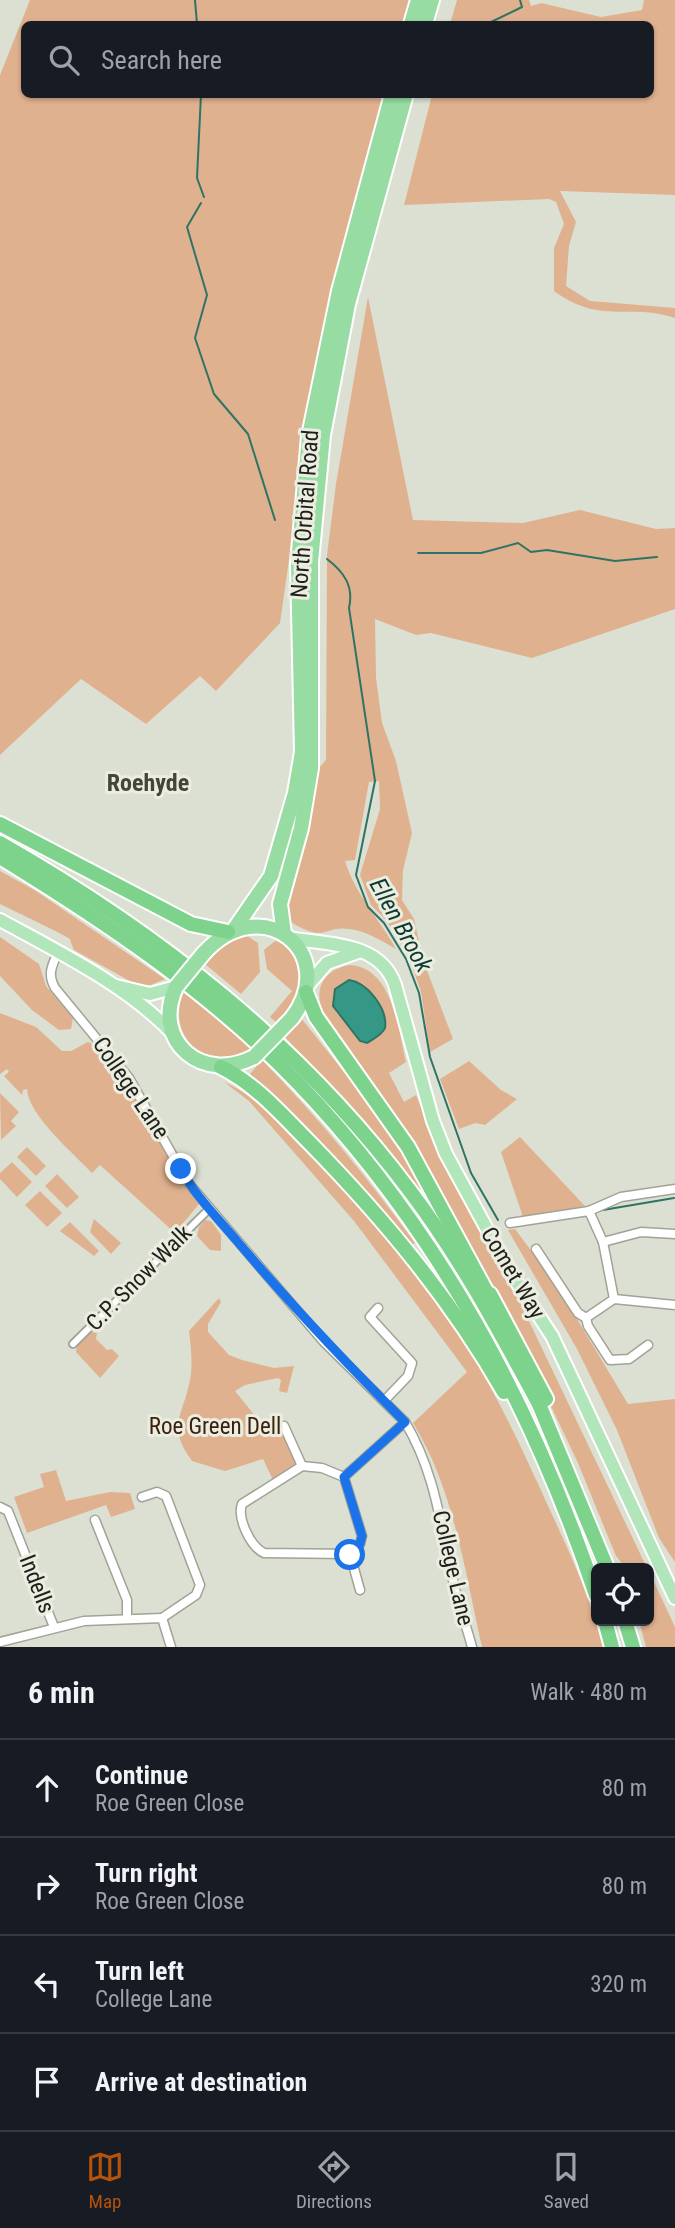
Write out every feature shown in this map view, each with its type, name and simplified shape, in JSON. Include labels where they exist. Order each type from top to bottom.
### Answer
[{"type":"highway","points":[[412,21],[418,0]]},
{"type":"highway","points":[[426,21],[432,0]]},
{"type":"highway","name":"North Orbital Road","points":[[232,930],[271,876],[288,821],[300,765],[302,752],[298,563],[309,436],[339,291],[391,98]]},
{"type":"highway","name":"North Orbital Road","points":[[286,936],[280,904],[301,828],[311,768],[311,562],[323,435],[348,304],[404,98]]},
{"type":"highway","points":[[0,824],[191,924],[232,930],[260,926],[286,936],[306,965],[307,989],[316,1017],[408,1147],[533,1369],[614,1563]]},
{"type":"highway","points":[[0,843],[100,902],[164,947],[254,1020],[319,1083],[370,1140],[439,1232],[481,1298],[539,1404]]},
{"type":"highway","points":[[0,858],[99,920],[206,1000],[297,1082],[341,1129],[412,1220],[468,1306],[529,1424],[591,1581]]},
{"type":"highway","points":[[232,930],[203,954],[176,987],[169,1012],[174,1036],[193,1058],[222,1067],[256,1088],[349,1183],[411,1255],[484,1357],[565,1511]]},
{"type":"highway","points":[[222,1067],[254,1056],[292,1018],[307,989]]},
{"type":"highway","points":[[484,1284],[539,1404],[605,1563]]},
{"type":"highway","points":[[606,1626],[612,1647]]},
{"type":"highway","points":[[627,1626],[633,1647]]},
{"type":"highway","points":[[634,1626],[640,1647]]},
{"type":"main road","points":[[0,920],[113,985],[153,1015],[174,1036]]},
{"type":"main road","name":"Comet Way","points":[[286,936],[362,951],[381,962],[392,976],[429,1111],[446,1154],[486,1231],[552,1335],[675,1598]]},
{"type":"main road","points":[[307,989],[327,963],[362,951]]},
{"type":"main road","points":[[113,985],[150,994],[176,987]]},
{"type":"street","name":"College Lane","points":[[58,952],[50,978],[129,1078],[187,1181],[314,1331],[405,1422],[422,1455],[437,1495],[455,1589],[472,1647]]},
{"type":"street","points":[[510,1223],[589,1211],[621,1198],[675,1189]]},
{"type":"street","points":[[589,1211],[603,1242],[614,1299]]},
{"type":"street","name":"C.P. Snow Walk","points":[[73,1344],[205,1213]]},
{"type":"street","points":[[603,1242],[641,1232],[675,1234]]},
{"type":"street","points":[[536,1249],[578,1313],[586,1318],[588,1326],[610,1360],[629,1359],[648,1345]]},
{"type":"street","points":[[586,1318],[614,1299],[675,1305]]},
{"type":"street","points":[[378,1308],[370,1317],[412,1363],[408,1376],[384,1401]]},
{"type":"street","points":[[344,1477],[405,1422]]},
{"type":"street","points":[[284,1426],[302,1466]]},
{"type":"street","points":[[302,1466],[322,1468],[344,1477],[362,1536],[360,1544],[350,1555],[264,1553],[253,1543],[240,1510],[242,1504],[302,1466]]},
{"type":"street","points":[[0,1642],[54,1627],[127,1618],[162,1618],[197,1595],[200,1586],[166,1496],[157,1492],[142,1497]]},
{"type":"street","name":"Indells","points":[[0,1507],[8,1511],[54,1627]]},
{"type":"street","points":[[96,1520],[127,1600],[127,1618]]},
{"type":"street","points":[[350,1555],[360,1590]]},
{"type":"street","points":[[162,1618],[171,1647]]},
{"type":"green space","points":[[30,0],[411,0],[405,21],[22,21]]},
{"type":"green space","points":[[457,0],[529,0],[531,6],[541,3],[601,17],[642,10],[644,0],[675,0],[675,195],[560,191],[576,222],[569,246],[566,286],[590,301],[675,308],[675,318],[643,312],[587,308],[554,291],[554,248],[564,224],[556,202],[549,199],[404,205],[431,98],[654,98],[654,21],[451,21]]},
{"type":"green space","points":[[21,22],[21,98],[385,98],[343,247],[330,307],[293,560],[289,560],[280,623],[216,691],[200,676],[146,724],[81,679],[0,755],[0,75]]},
{"type":"green space","points":[[368,297],[413,520],[523,523],[580,510],[656,529],[675,528],[675,609],[532,658],[431,633],[416,635],[375,619],[376,678],[382,723],[396,761],[412,833],[403,870],[402,900],[414,919],[423,960],[453,1039],[430,1052],[421,992],[409,957],[387,921],[371,905],[360,875],[380,809],[379,781],[369,782],[355,860],[345,861],[361,896],[396,949],[355,930],[340,928],[311,932],[291,922],[287,909],[306,837],[318,769],[326,760],[327,555],[336,484]]},
{"type":"green space","points":[[0,871],[36,891],[165,979],[151,985],[137,985],[74,950],[67,937],[0,904]]},
{"type":"green space","points":[[246,935],[258,943],[260,972],[241,994],[205,964],[229,941]]},
{"type":"green space","points":[[0,937],[39,964],[46,986],[73,1018],[71,1029],[59,1030],[32,1010],[0,976]]},
{"type":"green space","points":[[275,941],[288,948],[300,972],[294,999],[277,1023],[270,1017],[292,991],[267,969],[264,950]]},
{"type":"green space","points":[[350,965],[364,969],[376,977],[385,988],[396,1018],[406,1062],[389,1073],[404,1102],[416,1095],[446,1168],[516,1294],[645,1563],[622,1563],[616,1556],[578,1463],[511,1322],[392,1109],[321,1008],[321,985],[334,970]],"holes":[[[362,983],[375,997],[385,1025],[360,1041],[336,1012]]]},
{"type":"green space","points":[[184,992],[252,1049],[237,1057],[222,1059],[207,1056],[195,1048],[180,1024],[179,1009]]},
{"type":"green space","points":[[0,1013],[36,1027],[62,1051],[71,1051],[88,1042],[100,1050],[129,1089],[199,1204],[175,1233],[100,1165],[92,1173],[43,1122],[29,1099],[27,1089],[23,1090],[22,1095],[4,1076],[9,1072],[7,1069],[0,1074]]},
{"type":"green space","points":[[301,1018],[371,1106],[424,1187],[420,1190],[364,1120],[284,1036]]},
{"type":"green space","points":[[262,1060],[342,1148],[415,1243],[410,1246],[366,1195],[250,1074]]},
{"type":"green space","points":[[469,1061],[501,1090],[517,1099],[485,1125],[475,1123],[459,1129],[440,1079]]},
{"type":"green space","points":[[224,1082],[267,1112],[348,1196],[411,1269],[467,1347],[511,1426],[565,1542],[591,1609],[591,1626],[597,1626],[603,1647],[482,1647],[464,1561],[448,1503],[439,1475],[413,1423],[467,1372],[354,1221],[249,1101]]},
{"type":"green space","points":[[0,1093],[19,1112],[11,1121],[16,1126],[1,1140]]},
{"type":"green space","points":[[520,1137],[585,1206],[523,1217],[501,1152]]},
{"type":"green space","points":[[27,1147],[46,1166],[36,1176],[17,1157]]},
{"type":"green space","points":[[12,1162],[32,1182],[17,1197],[0,1179],[0,1173]]},
{"type":"green space","points":[[57,1174],[79,1197],[67,1208],[45,1186]]},
{"type":"green space","points":[[40,1191],[62,1213],[47,1227],[25,1205]]},
{"type":"green space","points":[[94,1219],[121,1243],[111,1254],[90,1232]]},
{"type":"green space","points":[[205,1220],[211,1221],[221,1235],[221,1251],[210,1250],[197,1236],[199,1227]]},
{"type":"green space","points":[[70,1222],[99,1251],[94,1256],[60,1231]]},
{"type":"green space","points":[[515,1229],[556,1284],[628,1404],[675,1399],[675,1562],[659,1538],[617,1430],[577,1349],[508,1230]]},
{"type":"green space","name":"Roe Green Dell","points":[[219,1298],[221,1302],[208,1324],[208,1332],[229,1355],[274,1368],[294,1366],[287,1393],[279,1391],[281,1380],[278,1378],[245,1385],[235,1391],[260,1422],[281,1430],[297,1461],[295,1467],[273,1480],[263,1459],[225,1471],[192,1461],[180,1438],[179,1421],[191,1374],[189,1331]]},
{"type":"green space","points":[[90,1332],[97,1333],[96,1339],[107,1350],[112,1349],[119,1356],[100,1378],[76,1352],[77,1345]]},
{"type":"green space","points":[[56,1470],[66,1501],[110,1492],[130,1493],[135,1509],[111,1517],[106,1505],[27,1533],[14,1497],[44,1487],[40,1474]]},
{"type":"green space","points":[[654,1582],[675,1627],[675,1647],[646,1647],[640,1626],[654,1626]]},
{"type":"water","points":[[349,980],[369,991],[383,1013],[384,1030],[367,1043],[360,1041],[333,1006],[335,989]]},
{"type":"waterway","name":"Ellen Brook","points":[[195,0],[197,21]]},
{"type":"waterway","points":[[493,21],[522,7],[520,0]]},
{"type":"waterway","name":"Ellen Brook","points":[[201,98],[197,178],[204,197]]},
{"type":"waterway","name":"Ellen Brook","points":[[201,203],[187,227],[207,295],[195,338],[214,394],[248,434],[275,520]]},
{"type":"waterway","points":[[418,553],[481,553],[518,543],[531,552],[547,550],[615,561],[657,557]]},
{"type":"waterway","name":"Ellen Brook","points":[[327,559],[343,574],[349,586],[349,608],[375,781],[356,875],[368,907],[384,923],[406,959],[419,993],[430,1057],[471,1173],[498,1220]]},
{"type":"waterway","name":"Ellen Brook","points":[[603,1210],[674,1198]]},
{"type":"district","name":"Roehyde","points":[[148,783]]},
{"type":"route","points":[[181,1169],[187,1181],[261,1271],[349,1369],[405,1422],[344,1477],[362,1536],[360,1544],[350,1555]]}]
